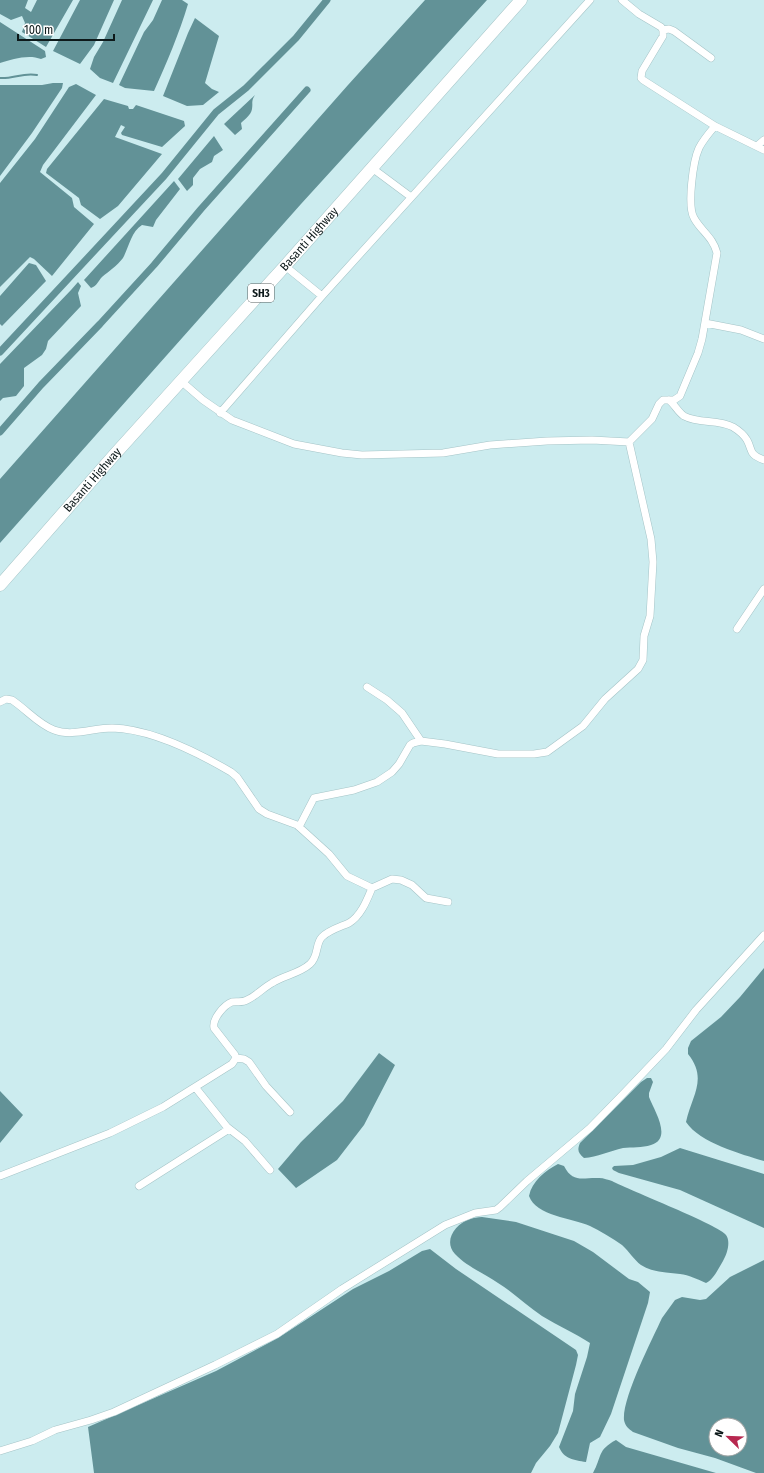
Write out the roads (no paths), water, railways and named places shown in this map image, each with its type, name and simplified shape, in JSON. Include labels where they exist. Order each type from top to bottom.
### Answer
[{"type":"main road","name":"Basanti Highway","points":[[0,585],[521,0]]},
{"type":"street","points":[[220,413],[322,296],[590,0]]},
{"type":"street","points":[[622,0],[632,9],[663,30]]},
{"type":"street","points":[[663,30],[669,29],[674,31],[711,58]]},
{"type":"street","points":[[663,30],[662,36],[642,71],[641,78],[715,126],[764,150]]},
{"type":"street","points":[[181,381],[192,392],[220,413],[244,425],[294,444],[342,453],[362,455],[443,453],[490,445],[547,441],[592,440],[629,442],[652,419],[659,404],[663,400],[677,399],[680,396],[698,353],[705,323],[716,253],[715,245],[693,216],[691,201],[696,156],[702,143],[715,126]]},
{"type":"street","points":[[757,146],[764,140]]},
{"type":"street","points":[[372,168],[411,197]]},
{"type":"street","points":[[285,266],[322,296]]},
{"type":"street","points":[[705,323],[741,330],[764,339]]},
{"type":"street","points":[[669,400],[685,416],[698,421],[731,426],[747,440],[750,450],[764,460]]},
{"type":"street","points":[[299,827],[314,798],[354,790],[377,782],[392,772],[413,742],[421,741],[446,744],[498,754],[542,754],[552,749],[583,726],[605,699],[638,669],[642,660],[644,636],[650,616],[653,562],[651,539],[629,442]]},
{"type":"street","points":[[738,629],[764,589]]},
{"type":"street","points":[[367,687],[387,700],[402,713],[421,741]]},
{"type":"street","points":[[0,702],[6,699],[12,700],[45,726],[61,732],[69,733],[112,728],[139,731],[155,735],[231,772],[238,778],[259,809],[267,814],[289,821],[299,827],[329,854],[347,876],[372,888]]},
{"type":"street","points":[[236,1058],[214,1028],[215,1021],[222,1010],[230,1002],[246,1001],[271,983],[294,974],[309,965],[316,956],[321,939],[337,928],[351,921],[358,915],[372,888],[387,881],[397,879],[409,883],[426,898],[448,902]]},
{"type":"street","points":[[0,1451],[32,1441],[55,1430],[114,1412],[215,1365],[278,1334],[342,1289],[445,1225],[474,1213],[496,1210],[527,1181],[590,1128],[666,1049],[696,1010],[764,935]]},
{"type":"street","points":[[0,1176],[101,1137],[163,1107],[196,1088],[232,1064],[236,1058]]},
{"type":"street","points":[[236,1058],[244,1058],[249,1062],[266,1086],[290,1112]]},
{"type":"street","points":[[196,1088],[229,1128],[245,1141],[270,1170]]},
{"type":"street","points":[[139,1186],[229,1128]]},
{"type":"water","points":[[0,0],[28,0],[25,8],[31,12],[37,0],[73,0],[46,47],[22,32],[25,23],[22,16],[11,20],[0,14]]},
{"type":"water","points":[[80,0],[114,0],[94,45],[80,64],[53,51]]},
{"type":"water","points":[[122,0],[153,0],[113,83],[100,78],[90,69],[94,57],[103,42]]},
{"type":"water","points":[[162,0],[182,0],[188,4],[168,59],[154,91],[125,88],[119,85],[144,32],[153,20]]},
{"type":"water","points":[[425,0],[487,0],[301,204],[0,543],[0,479]]},
{"type":"water","points":[[195,18],[219,36],[205,83],[212,89],[219,92],[203,105],[187,106],[163,96]]},
{"type":"water","points":[[0,22],[45,51],[46,57],[41,59],[31,57],[20,58],[0,63]]},
{"type":"water","points":[[63,83],[62,88],[32,133],[0,176],[0,85],[42,85]]},
{"type":"water","points":[[76,84],[96,95],[43,165],[40,172],[72,198],[74,207],[94,224],[52,276],[30,257],[0,287],[0,183],[35,139],[69,87]]},
{"type":"water","points":[[255,95],[252,109],[248,117],[241,123],[242,129],[235,135],[224,124]]},
{"type":"water","points":[[104,99],[128,106],[129,109],[133,109],[136,105],[184,121],[185,126],[162,147],[122,135],[121,133],[125,127],[121,125],[115,137],[162,154],[118,206],[100,219],[81,205],[79,198],[46,173],[47,169]]},
{"type":"water","points":[[214,136],[223,150],[214,156],[212,162],[200,169],[193,178],[193,185],[187,191],[178,179]]},
{"type":"water","points":[[174,181],[180,189],[156,220],[153,227],[142,225],[138,228],[123,258],[116,266],[102,277],[95,286],[91,288],[84,280]]},
{"type":"water","points":[[29,263],[36,265],[46,281],[2,326],[0,324],[0,296]]},
{"type":"water","points":[[78,282],[81,286],[78,293],[81,306],[48,341],[46,349],[42,355],[24,368],[24,386],[16,396],[3,398],[0,401],[0,364]]},
{"type":"water","points":[[764,968],[764,1161],[711,1142],[692,1129],[686,1122],[695,1095],[698,1079],[694,1063],[688,1054],[688,1048],[691,1041],[721,1017]]},
{"type":"water","points":[[379,1053],[395,1065],[364,1125],[337,1160],[296,1188],[278,1169],[301,1142],[343,1101]]},
{"type":"water","points":[[647,1078],[651,1078],[653,1082],[649,1097],[660,1124],[661,1137],[657,1142],[648,1146],[623,1148],[584,1158],[580,1155],[580,1143],[641,1082]]},
{"type":"water","points":[[0,1091],[23,1115],[0,1143]]},
{"type":"water","points":[[680,1148],[764,1174],[764,1228],[680,1190],[619,1173],[612,1168],[614,1166],[633,1165],[661,1157]]},
{"type":"water","points":[[558,1164],[564,1166],[567,1172],[575,1177],[584,1179],[601,1178],[612,1181],[720,1230],[726,1235],[728,1244],[727,1252],[716,1274],[706,1283],[687,1275],[650,1270],[638,1263],[622,1245],[598,1230],[582,1223],[555,1216],[539,1208],[533,1203],[529,1196],[533,1186],[540,1177]]},
{"type":"water","points":[[482,1217],[516,1222],[574,1241],[593,1252],[629,1279],[638,1282],[650,1292],[648,1303],[611,1414],[600,1437],[590,1443],[586,1462],[574,1460],[564,1454],[559,1447],[573,1411],[575,1394],[590,1343],[542,1316],[504,1287],[470,1266],[455,1254],[450,1244],[452,1234],[455,1229],[465,1221]]},
{"type":"water","points":[[430,1249],[456,1269],[576,1350],[578,1355],[576,1365],[558,1433],[550,1446],[536,1463],[531,1473],[94,1473],[88,1427],[216,1371],[278,1338],[353,1289],[389,1271],[422,1251]]},
{"type":"water","points":[[764,1260],[764,1473],[756,1473],[711,1457],[748,1457],[748,1417],[708,1417],[708,1456],[678,1448],[633,1432],[626,1426],[624,1420],[628,1398],[638,1369],[662,1318],[675,1300],[682,1297],[700,1300],[706,1299],[730,1277]]},
{"type":"water","points":[[616,1440],[626,1447],[716,1473],[593,1473],[603,1451]]},
{"type":"waterway","points":[[0,352],[164,176],[216,112],[246,88],[296,38],[327,0]]},
{"type":"waterway","points":[[0,78],[9,78],[28,74],[37,75]]},
{"type":"waterway","points":[[0,432],[41,385],[154,265],[201,209],[307,90]]}]
